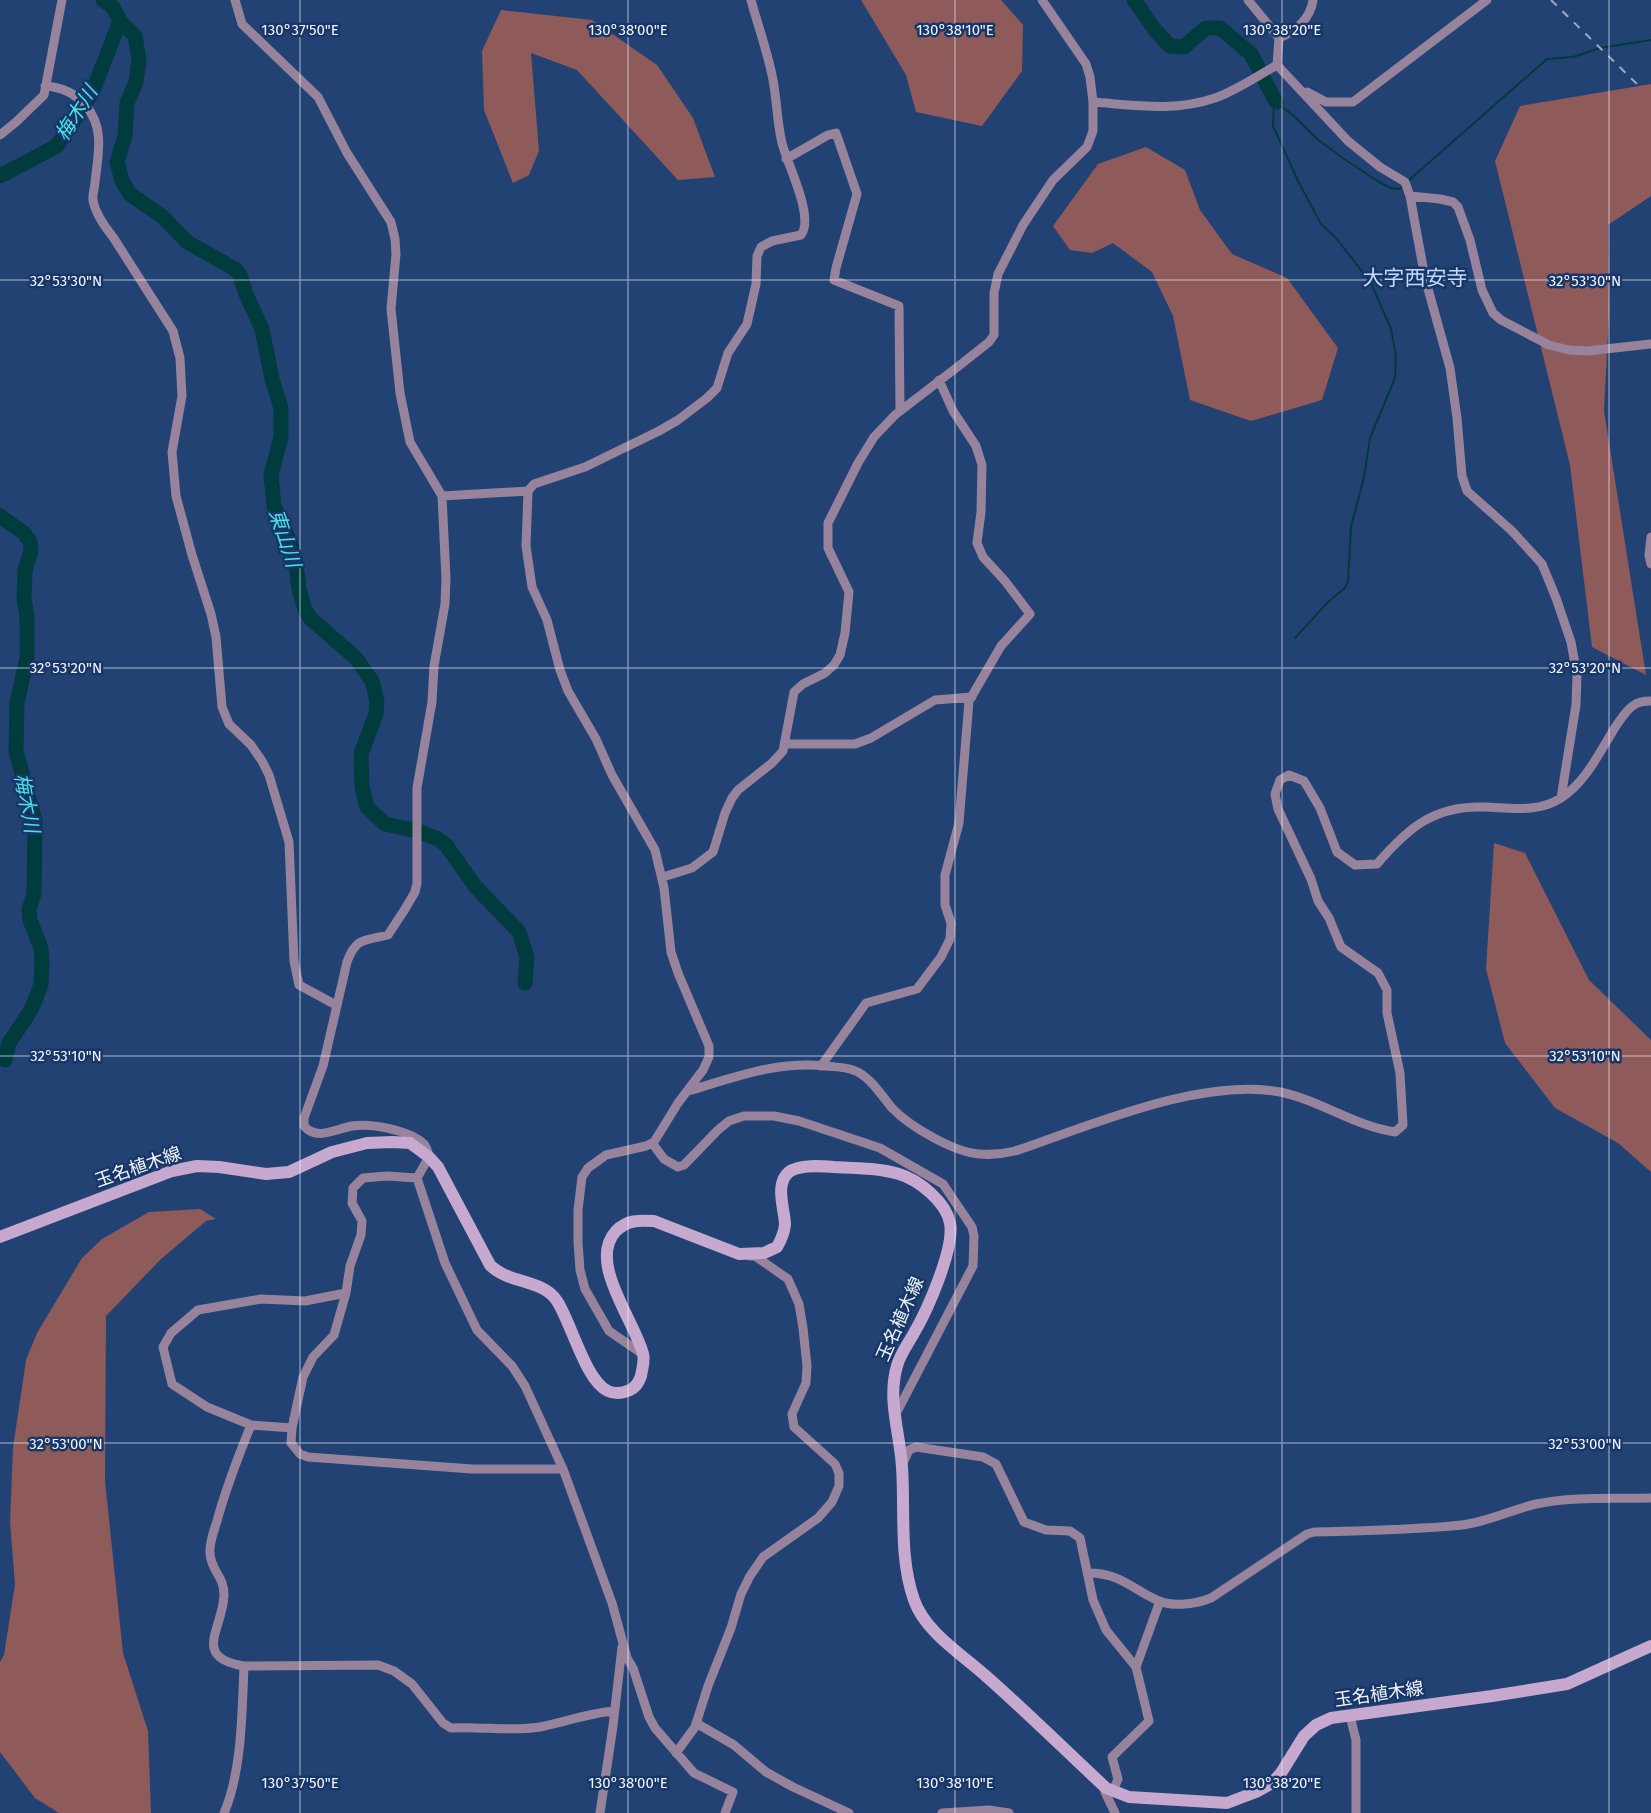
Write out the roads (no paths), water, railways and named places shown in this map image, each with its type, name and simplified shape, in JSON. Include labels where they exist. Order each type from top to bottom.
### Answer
[{"type":"main road","name":"玉名植木線","points":[[0,1237],[172,1171],[196,1166],[266,1174],[288,1172],[332,1152],[367,1143],[410,1143],[429,1156]]},
{"type":"main road","points":[[429,1156],[438,1167],[490,1265],[497,1273],[545,1289],[556,1300],[591,1373],[607,1391],[620,1394],[634,1388],[639,1382],[644,1355]]},
{"type":"main road","name":"玉名植木線","points":[[644,1355],[609,1274],[606,1257],[609,1239],[626,1223],[639,1220],[654,1221],[739,1254],[764,1253],[777,1247],[783,1236],[782,1181],[788,1172],[798,1168],[827,1166],[878,1169],[902,1174],[931,1193],[944,1206],[951,1225],[947,1251],[931,1298],[915,1332],[898,1359],[893,1378],[894,1414],[902,1466],[902,1523],[909,1581],[915,1603],[925,1623],[988,1677],[1110,1790],[1130,1797],[1227,1808],[1272,1783],[1281,1773],[1304,1736],[1316,1725],[1331,1718],[1567,1684],[1651,1646]]},
{"type":"street","points":[[0,135],[44,95],[62,0]]},
{"type":"street","points":[[235,0],[242,24],[318,97],[346,153],[391,222],[396,254],[391,309],[402,403],[410,442],[442,496],[445,604],[434,666],[428,730],[417,788],[415,892],[388,934],[358,942],[352,947],[336,1005],[323,1066],[304,1118],[304,1126],[309,1132],[317,1134],[351,1126],[368,1125],[412,1136],[425,1145],[429,1156],[417,1178],[445,1263],[477,1330],[512,1366],[525,1386],[563,1469],[612,1603],[622,1642],[649,1717],[655,1728],[694,1773],[733,1792],[725,1813]]},
{"type":"street","points":[[644,1355],[609,1331],[585,1289],[579,1260],[578,1210],[582,1177],[588,1168],[606,1155],[646,1146],[659,1136],[707,1063],[709,1046],[671,952],[663,877],[655,850],[612,776],[560,670],[547,620],[529,575],[526,546],[528,491],[534,484],[585,467],[659,431],[696,408],[717,388],[728,353],[747,324],[756,284],[757,256],[761,247],[772,241],[801,235],[804,229],[799,187],[786,159],[773,81],[751,0]]},
{"type":"street","points":[[663,877],[692,868],[713,852],[732,798],[738,790],[772,763],[783,751],[794,692],[803,684],[825,673],[840,655],[845,633],[849,592],[828,548],[828,523],[858,463],[874,437],[900,411],[989,342],[994,335],[994,293],[998,274],[1023,225],[1053,180],[1087,147],[1093,131],[1090,77],[1086,64],[1042,0]]},
{"type":"street","points":[[1248,0],[1279,38],[1277,65],[1348,141],[1380,167],[1405,182],[1410,196],[1425,278],[1450,368],[1462,476],[1467,491],[1512,531],[1542,564],[1571,642],[1577,675],[1576,705],[1561,798]]},
{"type":"street","points":[[1279,38],[1297,29],[1312,6],[1313,0]]},
{"type":"street","points":[[1301,89],[1326,102],[1353,102],[1487,0]]},
{"type":"street","points":[[1093,102],[1158,107],[1189,105],[1215,98],[1277,65]]},
{"type":"street","points":[[45,86],[58,87],[81,100],[94,115],[99,130],[99,144],[93,201],[103,224],[172,331],[180,358],[182,396],[172,452],[176,496],[211,614],[216,637],[222,707],[229,724],[251,745],[262,761],[269,775],[285,827],[288,842],[294,961],[299,985],[336,1005]]},
{"type":"street","points":[[786,159],[828,135],[837,134],[857,194],[834,280],[899,306],[900,411]]},
{"type":"street","points":[[1410,196],[1440,199],[1453,202],[1458,207],[1470,240],[1482,291],[1493,313],[1501,320],[1550,345],[1569,350],[1587,351],[1651,344]]},
{"type":"street","points":[[821,1066],[866,1003],[917,989],[941,957],[950,939],[951,924],[945,905],[945,876],[959,823],[969,701],[1001,646],[1030,614],[983,557],[977,543],[981,512],[982,465],[976,446],[953,411],[939,380]]},
{"type":"street","points":[[442,496],[528,491]]},
{"type":"street","points":[[1651,537],[1649,555],[1651,564]]},
{"type":"street","points":[[784,744],[855,744],[871,738],[935,700],[972,697]]},
{"type":"street","points":[[687,1091],[774,1066],[803,1064],[854,1070],[862,1074],[898,1114],[917,1128],[931,1137],[977,1154],[1001,1154],[1015,1151],[1138,1110],[1188,1096],[1248,1089],[1283,1092],[1314,1101],[1377,1130],[1395,1132],[1403,1125],[1400,1073],[1387,1013],[1387,990],[1378,973],[1341,947],[1329,918],[1318,901],[1311,879],[1278,808],[1275,794],[1280,780],[1289,775],[1304,781],[1320,808],[1338,852],[1355,865],[1377,864],[1400,837],[1425,820],[1455,809],[1484,807],[1530,809],[1561,798],[1581,780],[1625,713],[1635,704],[1651,701]]},
{"type":"street","points":[[652,1143],[664,1159],[678,1167],[684,1165],[729,1121],[744,1116],[774,1116],[799,1121],[880,1148],[943,1184],[972,1227],[973,1266],[944,1325],[894,1414]]},
{"type":"street","points":[[417,1178],[387,1176],[363,1178],[353,1188],[352,1203],[362,1221],[361,1235],[350,1266],[346,1293],[334,1335],[313,1357],[303,1377],[291,1443],[300,1455],[308,1457],[472,1469],[563,1469]]},
{"type":"street","points":[[676,1753],[696,1723],[741,1594],[750,1576],[763,1557],[818,1518],[832,1502],[839,1486],[839,1473],[835,1464],[794,1427],[792,1414],[806,1383],[807,1366],[799,1304],[788,1279],[755,1256],[739,1254]]},
{"type":"street","points":[[292,1428],[251,1425],[207,1407],[172,1384],[163,1347],[171,1333],[198,1310],[261,1299],[305,1301],[346,1293]]},
{"type":"street","points":[[251,1425],[229,1479],[210,1550],[212,1567],[223,1580],[224,1597],[213,1643],[219,1658],[228,1663],[244,1666],[378,1665],[394,1671],[412,1684],[442,1723],[451,1728],[513,1729],[541,1726],[595,1712],[614,1711]]},
{"type":"street","points":[[902,1466],[909,1450],[916,1447],[983,1457],[996,1464],[1024,1522],[1046,1530],[1070,1531],[1080,1538],[1093,1600],[1106,1630],[1136,1667],[1149,1721],[1112,1757],[1119,1779],[1110,1790],[1105,1792],[1115,1813]]},
{"type":"street","points":[[1089,1573],[1104,1573],[1160,1601],[1185,1604],[1200,1602],[1210,1598],[1307,1534],[1314,1532],[1387,1531],[1463,1525],[1486,1521],[1518,1509],[1556,1500],[1651,1498]]},
{"type":"street","points":[[1136,1667],[1160,1601]]},
{"type":"street","points":[[600,1813],[622,1642]]},
{"type":"street","points":[[224,1813],[233,1794],[243,1703],[244,1666]]},
{"type":"street","points":[[1350,1716],[1356,1740],[1356,1813]]},
{"type":"street","points":[[696,1723],[734,1745],[766,1772],[849,1813]]},
{"type":"street","points":[[942,1813],[989,1810],[1009,1813]]},
{"type":"waterway","name":"東山川","points":[[103,0],[113,7],[120,21],[135,36],[139,60],[136,82],[127,103],[125,136],[117,162],[122,181],[130,194],[163,217],[187,242],[235,269],[240,275],[262,329],[272,379],[281,408],[281,437],[271,475],[274,506],[291,544],[305,610],[311,619],[356,658],[372,681],[374,688],[377,703],[376,714],[361,754],[362,787],[367,807],[385,824],[418,831],[446,845],[475,886],[519,932],[527,957],[525,983]]},
{"type":"waterway","points":[[1134,0],[1155,30],[1170,46],[1184,47],[1206,28],[1220,28],[1251,54],[1276,102]]},
{"type":"waterway","name":"梅木川","points":[[0,176],[57,146],[92,93],[120,21]]},
{"type":"waterway","points":[[1408,181],[1547,59],[1573,57],[1600,48],[1651,40]]},
{"type":"waterway","points":[[1295,638],[1329,601],[1345,588],[1348,581],[1351,527],[1364,477],[1370,438],[1395,378],[1396,356],[1391,329],[1371,283],[1336,238],[1321,224],[1299,183],[1273,126],[1274,103],[1276,102],[1295,117],[1317,139],[1379,182],[1399,189],[1404,185]]},
{"type":"waterway","name":"梅木川","points":[[0,516],[24,533],[30,542],[31,551],[25,570],[27,658],[17,703],[16,751],[35,821],[34,894],[29,909],[30,920],[41,948],[42,963],[41,985],[31,1010],[9,1043],[5,1060]]},
{"type":"railway","points":[[1551,0],[1637,84]]},
{"type":"district","name":"大字西安寺","points":[[1415,278]]}]
